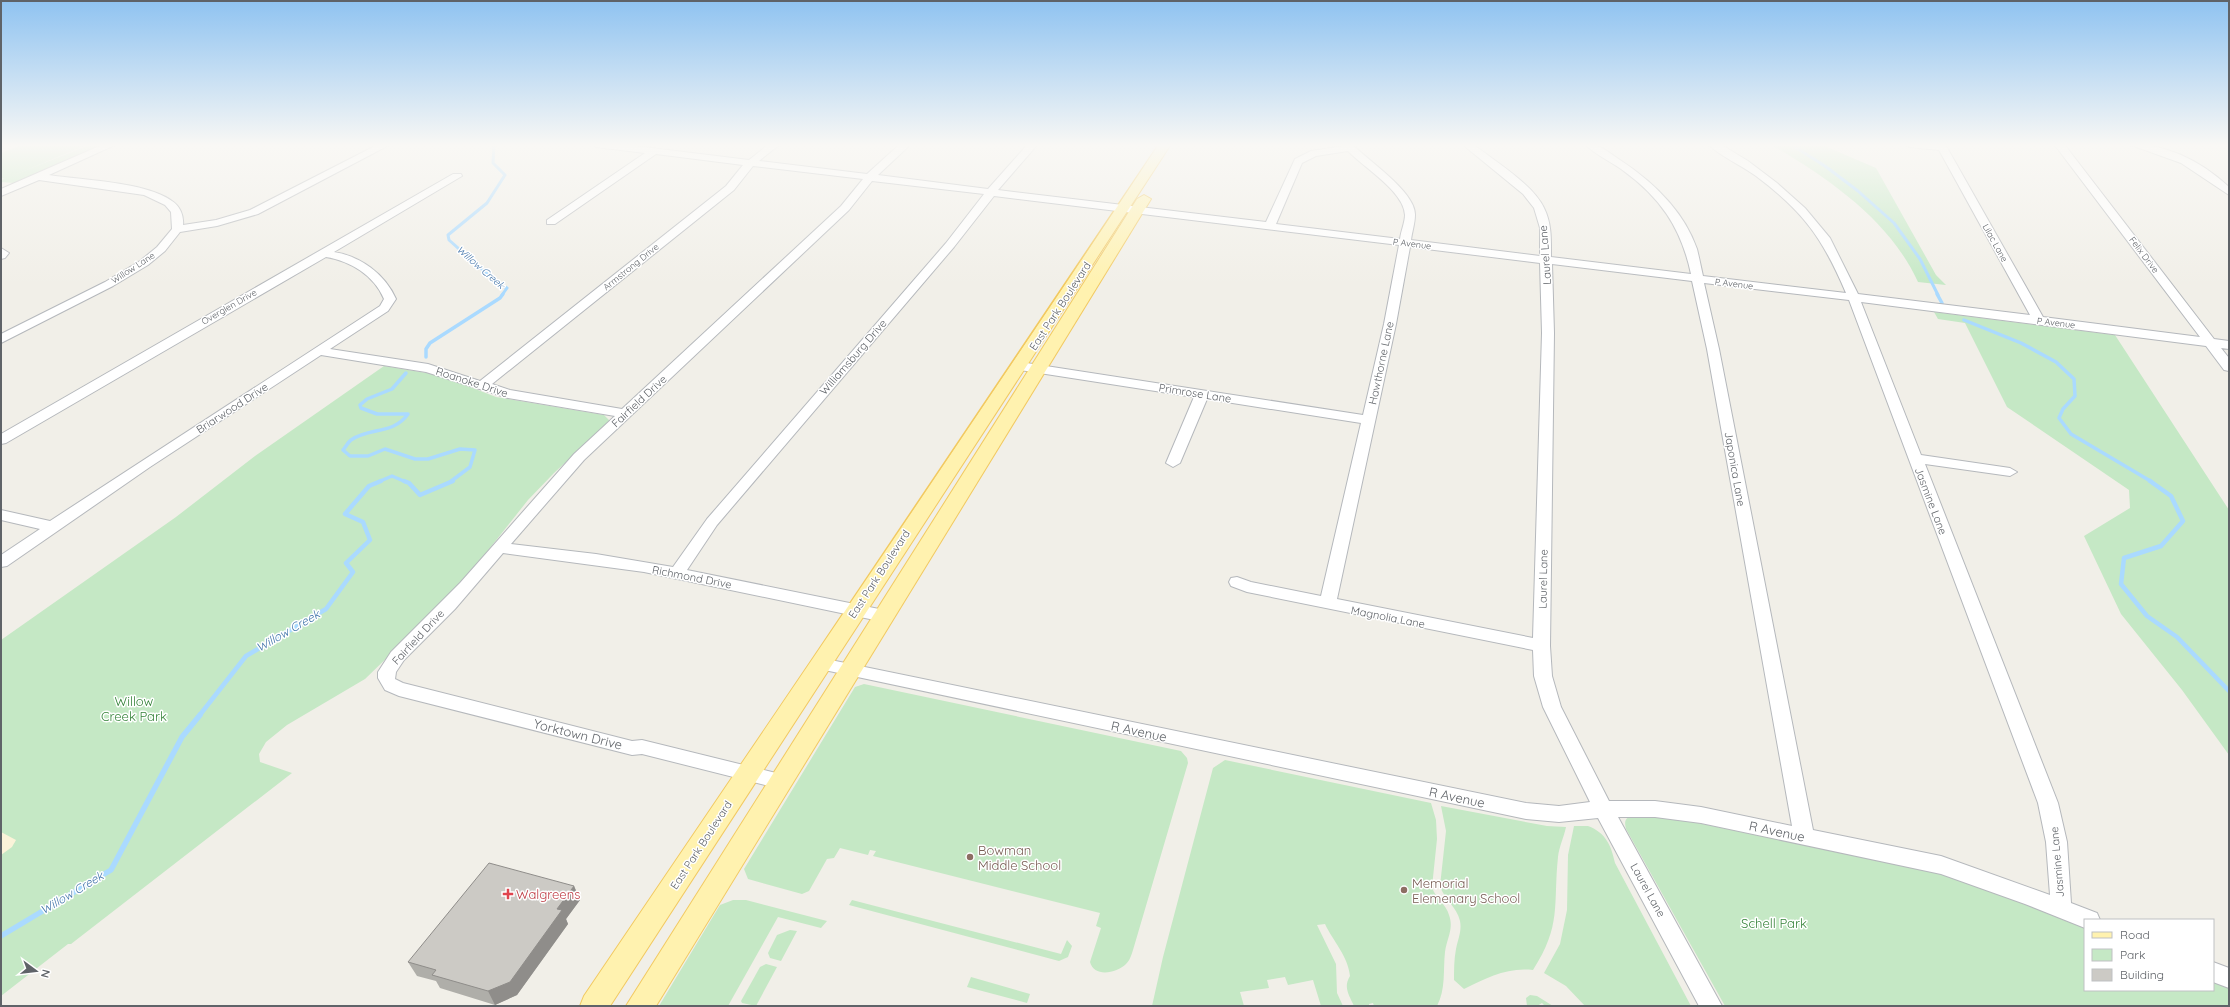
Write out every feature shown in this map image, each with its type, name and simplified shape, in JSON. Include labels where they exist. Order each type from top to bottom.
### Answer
[{"type":"main road","name":"East Park Boulevard","points":[[640,1006],[720,883],[781,781],[942,524],[1029,368],[1141,191]]},
{"type":"main road","name":"East Park Boulevard","points":[[1129,210],[1149,191]]},
{"type":"main road","name":"East Park Boulevard","points":[[594,1006],[916,519],[1029,368]]},
{"type":"main road","points":[[916,519],[942,524]]},
{"type":"street","points":[[139,191],[159,197],[173,206],[178,220],[177,229],[217,223],[254,212],[295,191]]},
{"type":"street","name":"Overglen Drive","points":[[1,440],[431,191]]},
{"type":"street","points":[[551,222],[593,191]]},
{"type":"street","name":"Armstrong Drive","points":[[482,386],[726,191]]},
{"type":"street","name":"Fairfield Drive","points":[[387,672],[399,656],[448,606],[499,548],[547,490],[625,414],[845,208],[859,191]]},
{"type":"street","name":"P Avenue","points":[[975,191],[1854,299],[2038,320],[2229,345]]},
{"type":"street","points":[[1269,227],[1285,191]]},
{"type":"street","name":"Hawthorne Lane","points":[[1328,604],[1390,324],[1410,214],[1406,204],[1397,191]]},
{"type":"street","name":"Laurel Lane","points":[[1525,191],[1534,201],[1545,228],[1547,261],[1548,333],[1542,646],[1543,676],[1552,707],[1603,809],[1711,1006]]},
{"type":"street","name":"Japonica Lane","points":[[1652,191],[1664,203],[1686,238],[1698,279],[1713,349],[1804,837]]},
{"type":"street","name":"Jasmine Lane","points":[[1781,191],[1812,221],[1838,261],[1854,299],[2048,803],[2054,821],[2058,854],[2061,908]]},
{"type":"street","name":"Lilac Lane","points":[[1966,191],[2038,320]]},
{"type":"street","name":"Felix Drive","points":[[2095,191],[2229,367]]},
{"type":"street","name":"Williamsburg Drive","points":[[677,573],[712,522],[950,245],[991,193]]},
{"type":"street","name":"Willow Lane","points":[[1,339],[132,271],[161,249],[177,229]]},
{"type":"street","points":[[1,251],[3,253],[1,256]]},
{"type":"street","name":"Briarwood Drive","points":[[1,562],[145,464],[380,311],[390,299],[389,294],[379,283],[354,261],[324,253]]},
{"type":"street","name":"Roanoke Drive","points":[[320,351],[428,368],[508,394],[625,414]]},
{"type":"street","name":"Primrose Lane","points":[[1029,368],[1369,420]]},
{"type":"street","points":[[1173,463],[1202,394]]},
{"type":"street","points":[[1914,458],[2010,472]]},
{"type":"street","points":[[1,515],[54,527]]},
{"type":"street","name":"Richmond Drive","points":[[499,548],[585,557],[677,573],[884,616]]},
{"type":"street","name":"Magnolia Lane","points":[[1237,582],[1247,588],[1542,646]]},
{"type":"street","name":"R Avenue","points":[[821,664],[1526,811],[1559,814],[1603,809],[1655,809],[1676,811],[1942,865],[2061,908],[2087,919]]},
{"type":"street","name":"Yorktown Drive","points":[[387,672],[388,682],[399,689],[632,748],[642,747],[781,781]]},
{"type":"street","points":[[2214,972],[2229,978]]},
{"type":"green space","points":[[1841,191],[1889,191],[1936,275],[1946,285],[1918,282],[1906,259],[1891,239],[1855,202]]},
{"type":"green space","points":[[1934,312],[2115,335],[2229,510],[2229,755],[2182,690],[2121,614],[2084,536],[2130,508],[2129,490],[2007,407],[1965,323],[1938,319]]},
{"type":"green space","name":"Willow Creek Park","points":[[384,366],[439,375],[496,397],[604,415],[610,421],[554,473],[528,500],[482,558],[427,619],[365,679],[287,725],[266,742],[259,754],[260,762],[292,773],[71,944],[68,944],[1,996],[1,640],[176,517],[255,456]]},
{"type":"green space","points":[[864,684],[1181,751],[1187,758],[1188,763],[1133,950],[1126,964],[1112,972],[1101,972],[1092,967],[1090,962],[1101,928],[1096,926],[1100,913],[873,856],[876,851],[870,850],[868,855],[840,848],[834,858],[827,859],[809,891],[802,894],[748,879],[744,869],[855,687]]},
{"type":"green space","points":[[1225,760],[1431,803],[1436,820],[1437,839],[1432,887],[1433,891],[1448,911],[1451,925],[1445,952],[1442,993],[1437,1006],[1374,1006],[1373,1003],[1369,1004],[1369,1006],[1354,1006],[1347,987],[1350,976],[1349,969],[1340,949],[1325,924],[1317,925],[1336,964],[1337,993],[1343,1006],[1321,1006],[1313,980],[1288,985],[1285,977],[1267,980],[1269,988],[1240,992],[1244,1006],[1152,1006],[1163,957],[1213,768]]},
{"type":"green space","points":[[1441,806],[1547,826],[1566,827],[1558,857],[1556,902],[1552,927],[1542,954],[1533,970],[1514,970],[1497,974],[1464,989],[1454,980],[1455,957],[1460,932],[1460,921],[1456,911],[1444,895],[1440,886],[1446,831]]},
{"type":"green space","name":"Schell Park","points":[[1633,815],[1679,819],[1952,876],[2084,923],[2084,991],[2214,991],[2214,977],[2229,983],[2229,1006],[1725,1006],[1626,829],[1625,824],[1628,817]]},
{"type":"green space","points":[[1574,826],[1588,826],[1599,832],[1607,840],[1615,863],[1691,1006],[1585,1006],[1566,986],[1544,973],[1560,944],[1567,910],[1568,855]]},
{"type":"green space","points":[[733,900],[746,900],[827,921],[821,928],[778,917],[728,1006],[659,1006],[720,905]]},
{"type":"green space","points":[[852,900],[1061,954],[1067,940],[1072,946],[1068,957],[1059,961],[849,905]]},
{"type":"green space","points":[[790,930],[797,931],[781,961],[770,958],[768,953],[777,935]]},
{"type":"green space","points":[[766,964],[777,967],[756,1006],[742,1003],[741,1001],[760,967]]},
{"type":"green space","points":[[971,977],[1030,994],[1027,1003],[967,987]]},
{"type":"green space","points":[[1530,995],[1537,996],[1553,1006],[1545,1006],[1542,1003],[1537,1006],[1527,1006],[1526,998]]},
{"type":"sand","points":[[1,832],[16,840],[12,847],[1,855]]},
{"type":"building","name":"Walgreens","points":[[489,863],[574,886],[557,909],[562,910],[510,982],[488,991],[432,975],[436,970],[408,962]]},
{"type":"waterway","name":"Willow Creek","points":[[495,191],[487,203],[448,235],[449,240],[494,280],[507,288],[502,295]]},
{"type":"waterway","points":[[1858,191],[1894,223],[1920,259],[1938,295]]},
{"type":"waterway","name":"Willow Creek","points":[[426,357],[426,349],[430,343],[500,298],[503,294]]},
{"type":"waterway","points":[[1937,294],[1942,303]]},
{"type":"waterway","points":[[1964,320],[2021,343],[2056,362],[2074,379],[2075,396],[2063,409],[2059,418],[2071,434],[2152,482]]},
{"type":"waterway","name":"Willow Creek","points":[[406,373],[392,389],[367,399],[360,405],[361,408],[377,414],[408,414],[402,421],[395,425],[358,436],[351,440],[343,450],[350,456],[368,456],[385,449],[415,459],[428,459],[460,449],[475,450],[470,467],[450,482]]},
{"type":"waterway","name":"Willow Creek","points":[[378,482],[392,476],[406,482]]},
{"type":"waterway","name":"Willow Creek","points":[[199,716],[246,656],[326,609],[353,572],[346,563],[370,540],[363,522],[345,514],[369,486],[381,481]]},
{"type":"waterway","name":"Willow Creek","points":[[404,481],[409,483],[420,495],[453,481]]},
{"type":"waterway","points":[[2150,481],[2171,496],[2183,521],[2161,546],[2124,558],[2121,584],[2147,616],[2177,637],[2229,691]]},
{"type":"waterway","name":"Willow Creek","points":[[1,936],[111,870],[182,737],[200,715]]},
{"type":"place","name":"Bowman Middle School","points":[[970,857]]},
{"type":"place","name":"Memorial Elemenary School","points":[[1404,890]]},
{"type":"place","name":"Walgreens","points":[[508,894]]}]
